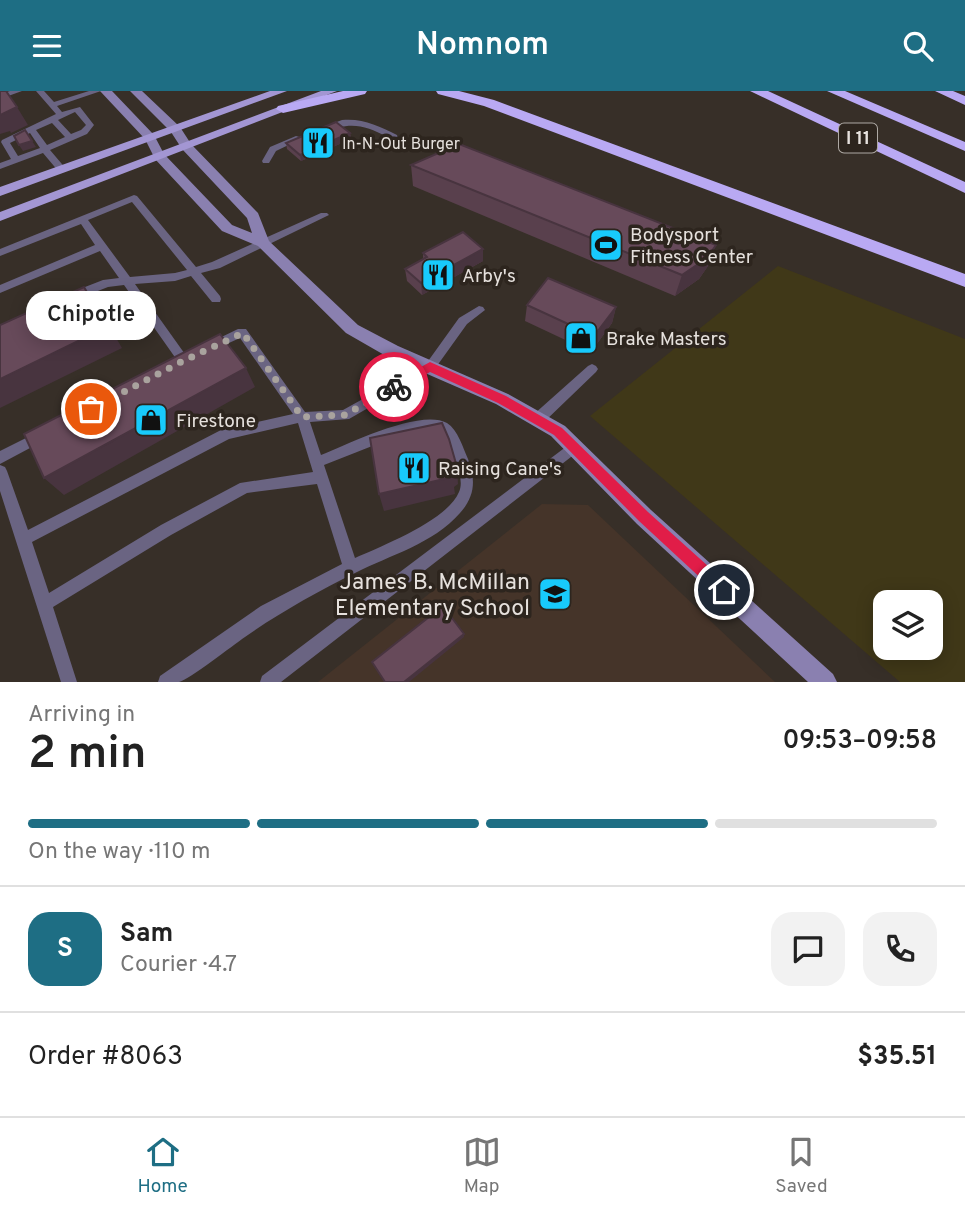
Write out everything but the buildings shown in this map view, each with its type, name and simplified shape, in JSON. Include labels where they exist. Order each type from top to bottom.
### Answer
[{"type":"highway","points":[[283,109],[360,91]]},
{"type":"highway","points":[[443,91],[502,108],[965,281]]},
{"type":"highway","name":"I 11","points":[[757,91],[965,188]]},
{"type":"highway","name":"I 11","points":[[834,91],[965,147]]},
{"type":"highway","points":[[942,91],[965,101]]},
{"type":"main road","points":[[0,193],[281,91]]},
{"type":"main road","points":[[0,217],[331,91]]},
{"type":"street","points":[[106,91],[150,138],[159,156],[227,228],[263,243],[352,329],[391,351],[502,399],[538,419],[575,446],[644,517],[825,682]]},
{"type":"street","points":[[136,91],[176,130],[186,146],[253,216],[263,243]]},
{"type":"lane","points":[[0,97],[18,91]]},
{"type":"lane","points":[[40,91],[52,105],[71,139]]},
{"type":"lane","points":[[52,105],[97,91]]},
{"type":"lane","points":[[0,166],[46,149],[71,139],[84,132],[90,124],[77,109],[31,129],[5,142],[16,160]]},
{"type":"lane","points":[[266,161],[273,149],[342,121],[355,121],[377,128],[394,137],[397,147]]},
{"type":"lane","points":[[31,129],[62,170]]},
{"type":"lane","points":[[0,253],[134,198],[216,299]]},
{"type":"lane","points":[[59,302],[94,286],[175,277],[216,265],[324,215]]},
{"type":"lane","points":[[83,220],[99,247],[127,282],[176,364],[243,333],[302,417],[351,567]]},
{"type":"lane","points":[[0,289],[99,247]]},
{"type":"lane","points":[[24,539],[226,434],[302,417],[345,415],[430,367],[463,321],[479,310]]},
{"type":"lane","points":[[538,419],[592,369]]},
{"type":"lane","points":[[44,604],[166,530],[245,487],[319,470],[401,431],[428,424],[439,425],[449,431],[466,476],[464,496],[445,517],[414,538],[351,567],[267,612],[166,682]]},
{"type":"lane","points":[[0,458],[49,432]]},
{"type":"lane","points":[[268,682],[575,446]]},
{"type":"lane","points":[[0,471],[69,682]]},
{"type":"shaded area","name":"James B. McMillan Elementary School","points":[[542,504],[588,505],[775,682],[318,682]]},
{"type":"sand","points":[[778,266],[965,339],[965,682],[900,682],[874,660],[943,660],[943,590],[873,590],[873,659],[590,416]]},
{"type":"way so far","points":[[91,409],[243,333],[302,417],[345,415],[394,387]]},
{"type":"place","name":"In-N-Out Burger","points":[[318,143]]},
{"type":"place","name":"Bodysport Fitness Center","points":[[606,245]]},
{"type":"place","name":"Arby's","points":[[438,275]]},
{"type":"place","name":"Brake Masters","points":[[581,338]]},
{"type":"place","name":"Chipotle","points":[[91,409]]},
{"type":"place","name":"Firestone","points":[[151,420]]},
{"type":"place","name":"Raising Cane's","points":[[414,468]]},
{"type":"place","name":"James B. McMillan Elementary School","points":[[555,594]]},
{"type":"route","points":[[394,387],[430,367],[502,399],[558,431],[644,517],[724,590]]}]
